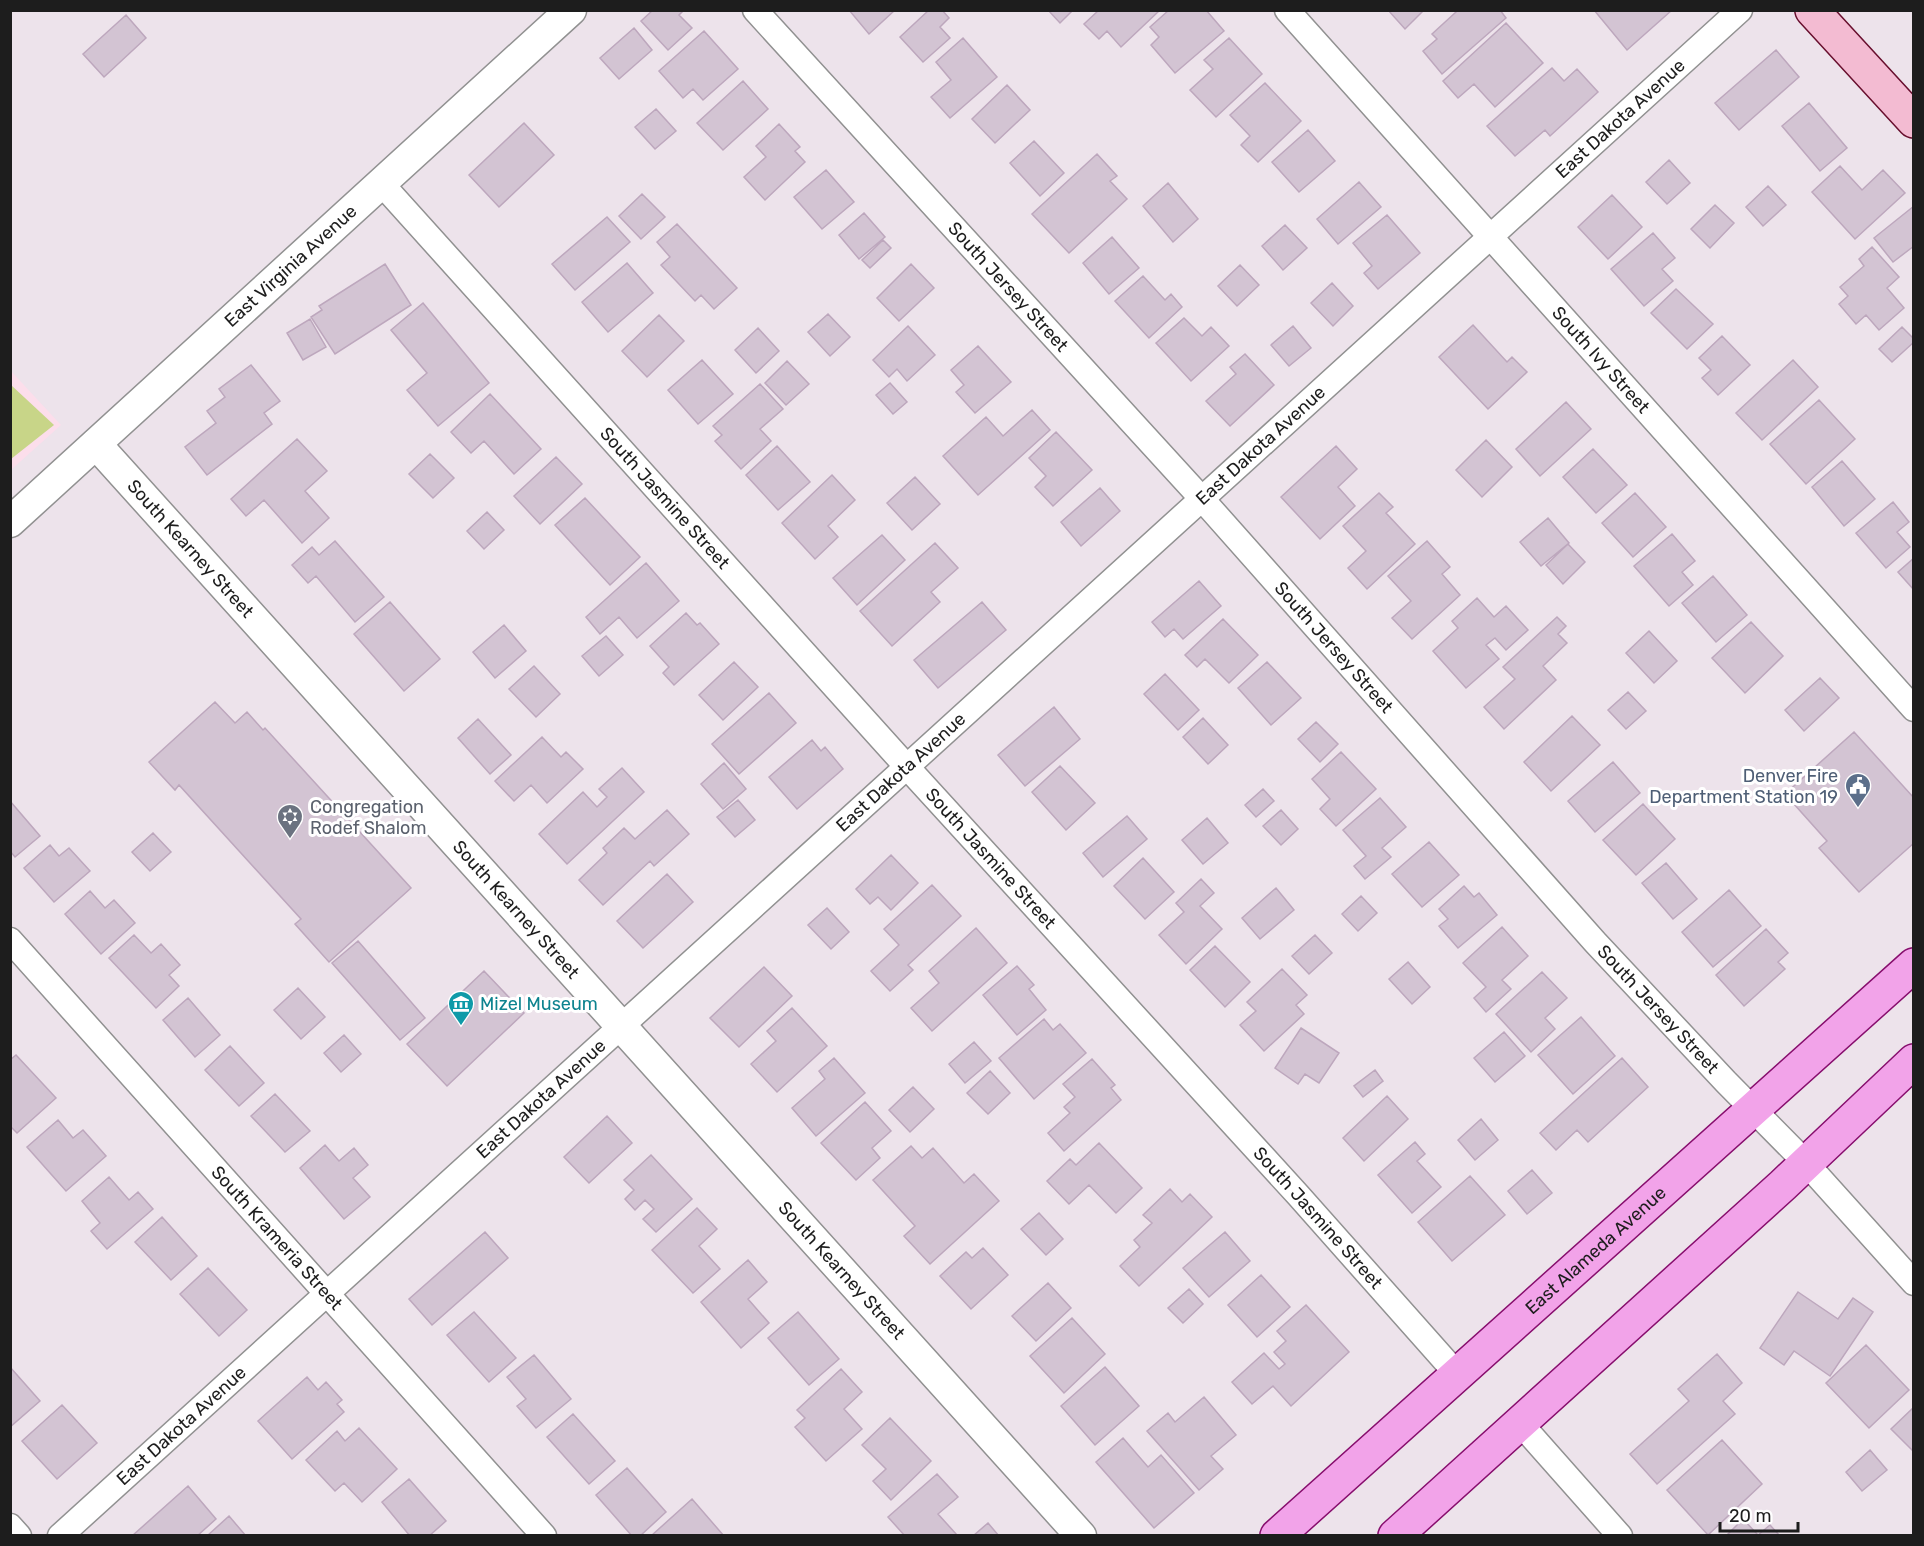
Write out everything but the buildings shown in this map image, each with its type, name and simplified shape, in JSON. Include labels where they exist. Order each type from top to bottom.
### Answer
[{"type":"main road","points":[[1812,10],[1914,121]]},
{"type":"main road","name":"East Alameda Avenue","points":[[1277,1536],[1456,1373],[1914,965]]},
{"type":"main road","points":[[1395,1536],[1806,1164],[1914,1061]]},
{"type":"street","name":"East Virginia Avenue","points":[[10,522],[571,10]]},
{"type":"street","name":"South Jersey Street","points":[[755,10],[1202,499],[1594,942],[1806,1164],[1914,1283]]},
{"type":"street","name":"South Ivy Street","points":[[1287,10],[1914,709]]},
{"type":"street","name":"East Dakota Avenue","points":[[60,1536],[1740,10]]},
{"type":"street","name":"South Jasmine Street","points":[[381,183],[1456,1373]]},
{"type":"street","name":"South Kearney Street","points":[[96,444],[1081,1536]]},
{"type":"street","name":"South Krameria Street","points":[[10,940],[544,1536]]},
{"type":"street","points":[[1520,1423],[1620,1536]]},
{"type":"street","points":[[10,1526],[19,1536]]},
{"type":"shaded area","points":[[10,370],[61,425],[11,470],[10,470]]},
{"type":"green space","points":[[11,385],[54,425],[10,459]]},
{"type":"place","name":"Denver Fire Department Station 19","points":[[1858,809]]},
{"type":"place","name":"Congregation Rodef Shalom","points":[[290,840]]},
{"type":"place","name":"Mizel Museum","points":[[461,1027]]}]
